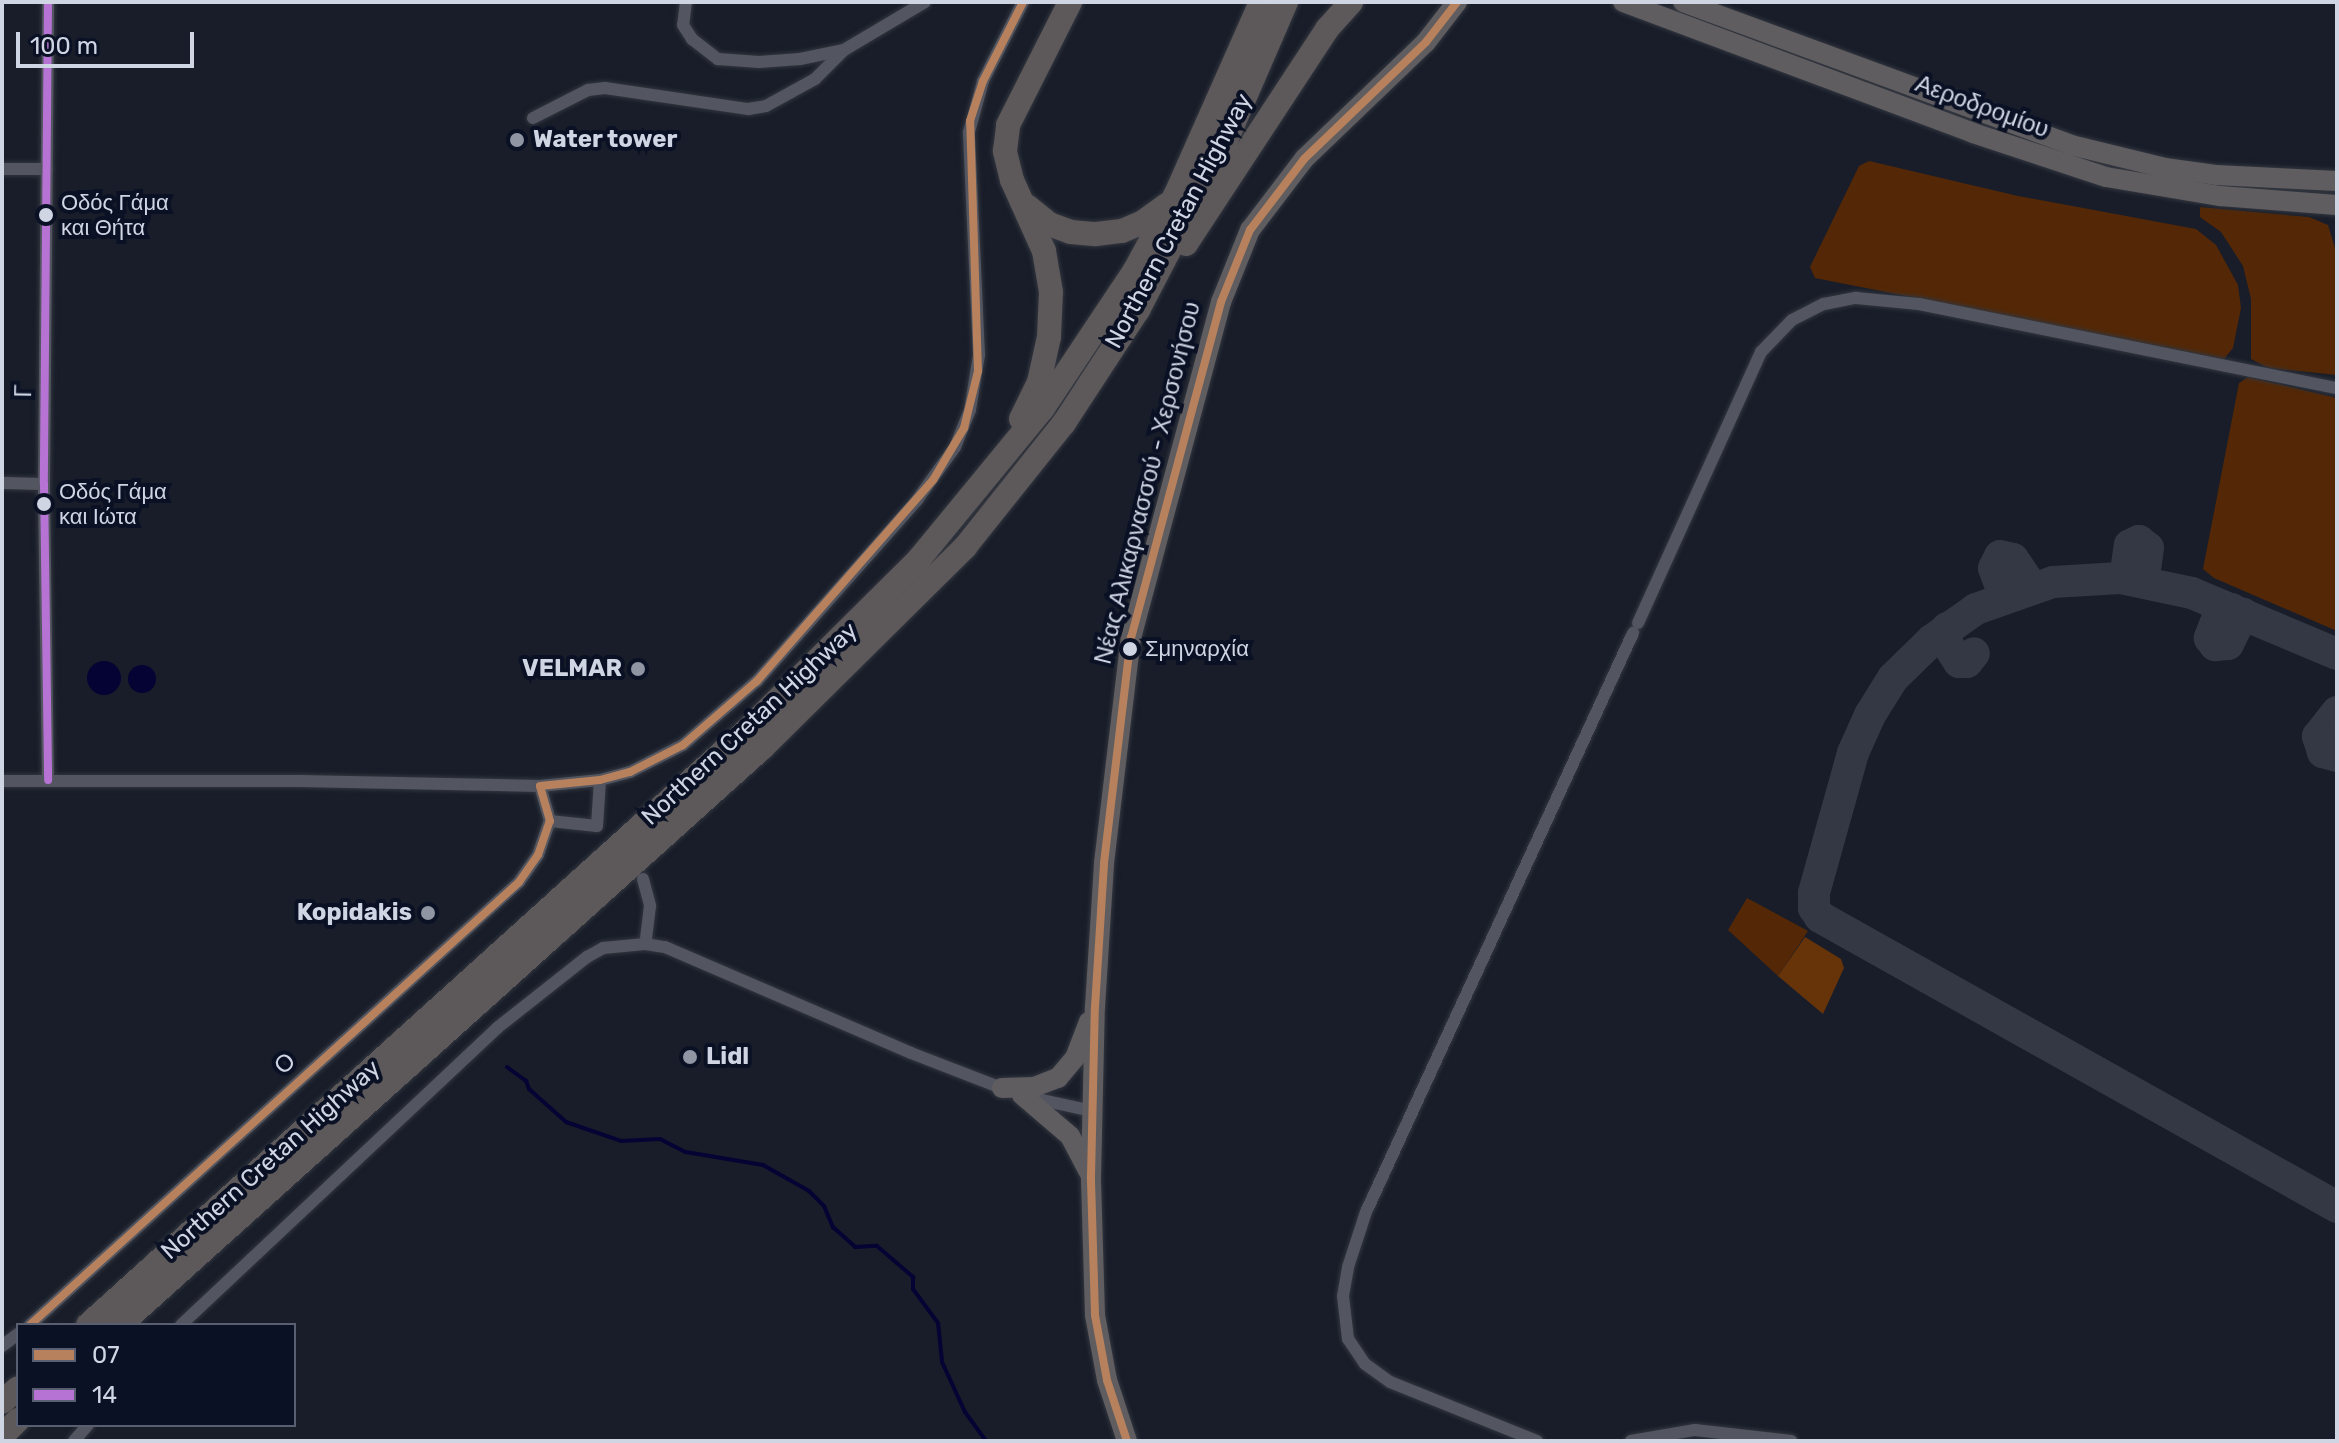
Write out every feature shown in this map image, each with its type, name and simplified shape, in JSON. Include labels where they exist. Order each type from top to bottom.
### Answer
[{"type":"highway","points":[[862,619],[1001,447],[1021,418],[1039,382],[1049,337],[1051,292],[1044,251],[1012,180],[1005,151],[1008,125],[1018,99],[1070,2]]},
{"type":"highway","name":"Northern Cretan Highway","points":[[90,1323],[596,868],[862,619],[987,481],[1043,408],[1135,270],[1176,194],[1261,2]]},
{"type":"highway","name":"Northern Cretan Highway","points":[[122,1323],[762,748],[965,547],[1064,423],[1138,310],[1225,143],[1286,2]]},
{"type":"highway","points":[[1138,310],[1207,216],[1327,29],[1351,2]]},
{"type":"highway","points":[[1025,204],[1049,224],[1071,232],[1096,234],[1122,231],[1143,222],[1176,194]]},
{"type":"main road","name":"Νέας Αλικαρνασσού - Χερσονήσου","points":[[1127,1441],[1107,1380],[1095,1315],[1091,1177],[1095,1007],[1108,817],[1131,638],[1225,292],[1250,230],[1274,194],[1324,138],[1426,42],[1457,2]]},
{"type":"main road","name":"Αεροδρομίου","points":[[1623,2],[1973,133],[2106,177],[2220,196],[2337,205]]},
{"type":"main road","name":"Αεροδρομίου","points":[[1683,2],[1960,105],[2109,155],[2216,175],[2337,181]]},
{"type":"main road","points":[[1012,1091],[1058,1078],[1075,1058],[1095,1007]]},
{"type":"main road","points":[[1012,1091],[1070,1136],[1091,1177]]},
{"type":"street","name":"Γ","points":[[48,2],[44,484],[48,780]]},
{"type":"street","points":[[686,2],[683,25],[692,39],[718,59],[759,62],[800,59],[844,50]]},
{"type":"street","points":[[533,118],[588,90],[605,88],[748,109],[766,106],[815,79],[844,50],[925,2]]},
{"type":"street","points":[[2,781],[540,786],[600,780],[638,769],[672,752],[757,681],[917,500],[955,447],[970,410],[979,355],[969,132],[983,81],[1023,2]]},
{"type":"street","points":[[2,169],[47,169]]},
{"type":"street","points":[[1537,1441],[1390,1382],[1365,1364],[1348,1339],[1343,1296],[1348,1267],[1366,1212],[1761,352],[1792,320],[1824,304],[1856,298],[1910,302],[2337,385]]},
{"type":"street","points":[[2,483],[44,484]]},
{"type":"street","points":[[540,786],[550,821],[602,831],[600,780]]},
{"type":"street","name":"Ο","points":[[32,1323],[503,897],[530,868],[550,821]]},
{"type":"street","points":[[643,879],[650,906],[645,944]]},
{"type":"street","points":[[183,1323],[497,1028],[596,951],[617,945],[665,947],[911,1053],[1012,1091],[1092,1111]]},
{"type":"street","points":[[1631,1441],[1695,1430],[1791,1441]]},
{"type":"shaded area","points":[[1869,161],[2018,196],[2196,229],[2216,245],[2238,285],[2241,308],[2233,348],[2224,359],[1815,278],[1810,267],[1859,166]]},
{"type":"shaded area","points":[[2200,207],[2309,217],[2328,225],[2337,255],[2337,375],[2268,368],[2251,359],[2251,299],[2243,266],[2221,232],[2200,217]]},
{"type":"shaded area","points":[[2248,377],[2337,398],[2337,631],[2214,578],[2203,569],[2239,383]]},
{"type":"shaded area","points":[[104,661],[116,666],[121,678],[116,690],[104,695],[92,690],[87,678],[92,666]]},
{"type":"shaded area","points":[[142,665],[152,669],[156,679],[152,689],[142,693],[132,689],[128,679],[132,669]]},
{"type":"shaded area","points":[[1747,898],[1808,931],[1778,976],[1728,930]]},
{"type":"shaded area","points":[[1805,937],[1841,959],[1844,968],[1823,1014],[1778,976]]},
{"type":"waterway","points":[[507,1067],[526,1081],[529,1089],[566,1122],[621,1141],[660,1139],[686,1152],[763,1165],[809,1191],[824,1206],[833,1227],[855,1247],[877,1246],[913,1277],[913,1289],[938,1323],[942,1362],[965,1412],[986,1441]]},
{"type":"taxiway","points":[[2120,578],[2126,572],[2130,545],[2139,541],[2148,548],[2144,575],[2147,582]]},
{"type":"taxiway","points":[[2000,598],[2002,590],[1994,568],[2000,556],[2013,559],[2032,587]]},
{"type":"taxiway","points":[[2337,654],[2192,593],[2120,578],[2053,582],[1976,609],[1932,640],[1893,678],[1870,715],[1853,753],[1814,893],[1814,908],[1820,917],[2337,1207]]},
{"type":"taxiway","points":[[2232,609],[2219,614],[2210,638],[2215,645],[2228,644],[2243,613]]},
{"type":"taxiway","points":[[1947,628],[1946,642],[1959,662],[1967,662],[1974,653]]},
{"type":"taxiway","points":[[2337,712],[2318,736],[2323,752],[2337,756]]},
{"type":"transit line","name":"14","points":[[48,2],[44,484],[48,780]]},
{"type":"transit line","name":"07","points":[[32,1323],[519,882],[538,855],[550,821],[540,786],[600,780],[630,772],[683,745],[757,681],[933,480],[964,428],[978,371],[970,121],[983,81],[1023,2]]},
{"type":"transit line","name":"07","points":[[1127,1441],[1107,1380],[1095,1315],[1091,1177],[1095,1007],[1104,863],[1131,638],[1221,302],[1250,230],[1304,159],[1426,42],[1457,2]]},
{"type":"place","name":"Water tower","points":[[517,140]]},
{"type":"place","name":"Οδός Γάμα και Θήτα","points":[[46,215]]},
{"type":"place","name":"Οδός Γάμα και Ιώτα","points":[[44,504]]},
{"type":"place","name":"Σμηναρχία","points":[[1130,649]]},
{"type":"place","name":"VELMAR","points":[[638,669]]},
{"type":"place","name":"Kopidakis","points":[[428,913]]},
{"type":"place","name":"Lidl","points":[[690,1057]]}]
